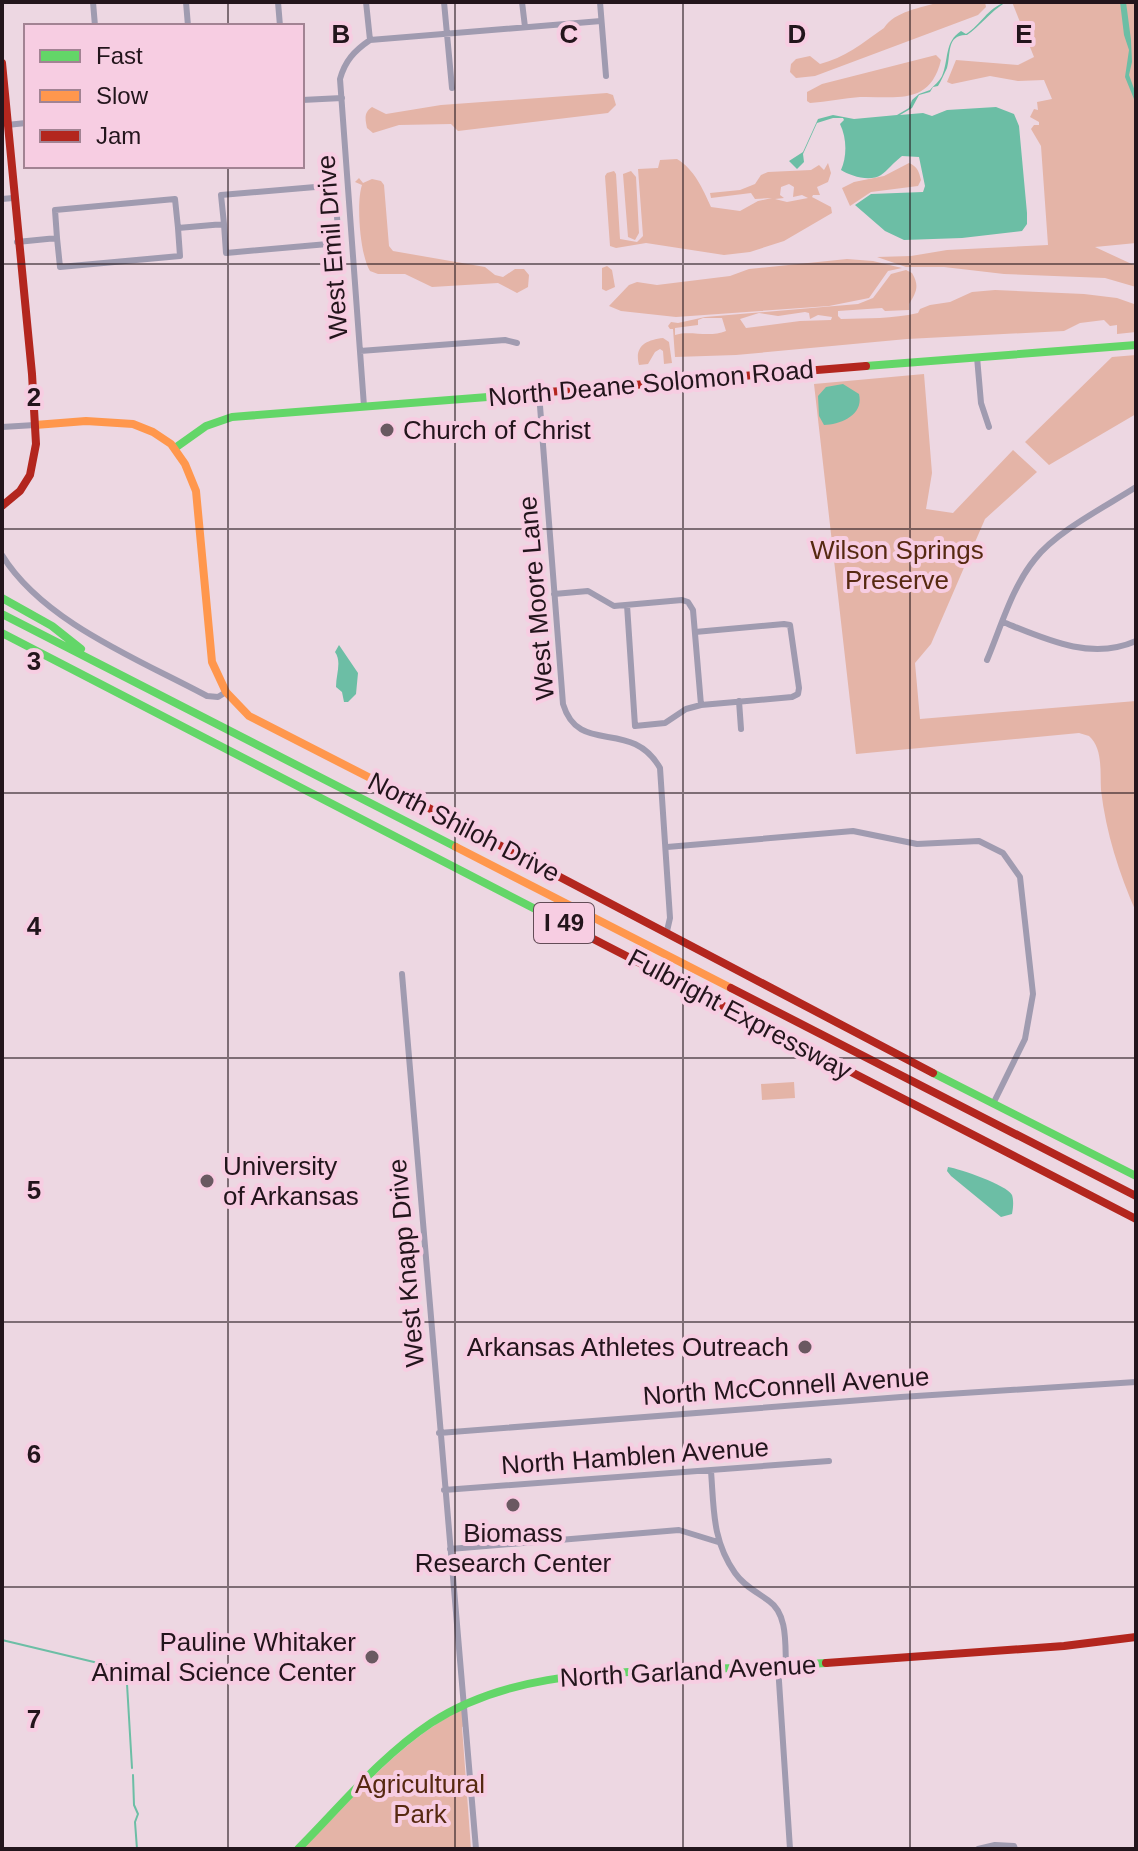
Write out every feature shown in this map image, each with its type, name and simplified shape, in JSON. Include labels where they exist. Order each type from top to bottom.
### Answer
[{"type":"main road","points":[[2,63],[35,425],[33,466],[20,491],[2,506]]},
{"type":"main road","name":"North Deane Solomon Road","points":[[175,448],[202,427],[222,419],[1136,345]]},
{"type":"main road","name":"North Shiloh Drive","points":[[35,425],[128,421],[153,431],[175,448],[188,468],[196,491],[210,649],[216,675],[242,710],[263,725],[667,931],[828,1019],[1136,1176]]},
{"type":"main road","points":[[2,598],[52,626],[104,666]]},
{"type":"main road","name":"Fulbright Expressway","points":[[2,614],[1136,1196]]},
{"type":"main road","name":"Fulbright Expressway","points":[[2,633],[1136,1221]]},
{"type":"main road","name":"North Garland Avenue","points":[[298,1849],[399,1749],[435,1721],[491,1692],[534,1681],[953,1655],[1136,1637]]},
{"type":"street","points":[[93,2],[95,24]]},
{"type":"street","points":[[186,2],[188,24]]},
{"type":"street","points":[[278,2],[280,24]]},
{"type":"street","points":[[366,2],[370,40],[601,21]]},
{"type":"street","points":[[444,2],[452,88]]},
{"type":"street","points":[[522,2],[525,27]]},
{"type":"street","points":[[600,2],[606,76]]},
{"type":"street","name":"West Emil Drive","points":[[364,406],[340,79],[344,65],[357,48],[370,40]]},
{"type":"street","points":[[304,100],[342,98]]},
{"type":"street","points":[[7,125],[24,123]]},
{"type":"street","points":[[327,186],[335,191],[339,243],[226,253],[224,224],[221,195],[327,186]]},
{"type":"street","points":[[2,199],[13,198]]},
{"type":"street","points":[[175,199],[178,228],[180,256],[60,267],[55,210],[175,199]]},
{"type":"street","points":[[178,228],[224,224]]},
{"type":"street","points":[[17,242],[57,238]]},
{"type":"street","points":[[360,351],[505,340],[517,343]]},
{"type":"street","points":[[977,357],[981,403],[989,427]]},
{"type":"street","name":"West Moore Lane","points":[[539,393],[565,712],[583,731],[635,742],[655,758],[663,779],[670,918],[667,931]]},
{"type":"street","name":"North Shiloh Drive","points":[[2,427],[35,425]]},
{"type":"street","points":[[987,660],[1025,572],[1037,555],[1133,489],[1136,501]]},
{"type":"street","points":[[2,555],[31,590],[98,638],[207,696],[218,697],[226,692]]},
{"type":"street","points":[[554,594],[588,591],[611,605],[685,600],[693,610],[701,705]]},
{"type":"street","points":[[627,605],[635,726],[665,723],[686,709],[701,705],[798,694],[792,628],[784,624],[695,632]]},
{"type":"street","points":[[1003,622],[1073,648],[1104,648],[1136,641]]},
{"type":"street","points":[[739,701],[741,729]]},
{"type":"street","points":[[667,847],[853,831],[917,844],[979,841],[1003,853],[1020,877],[1033,994],[1025,1039],[993,1104]]},
{"type":"street","name":"West Knapp Drive","points":[[402,974],[476,1849]]},
{"type":"street","name":"North McConnell Avenue","points":[[439,1433],[909,1396],[1136,1382]]},
{"type":"street","name":"North Hamblen Avenue","points":[[444,1490],[829,1461]]},
{"type":"street","points":[[711,1471],[718,1542],[737,1576],[773,1603],[784,1635],[782,1666],[790,1849]]},
{"type":"street","points":[[450,1549],[679,1530],[718,1542]]},
{"type":"street","points":[[978,1849],[995,1845],[1014,1846],[1015,1849]]},
{"type":"green space","points":[[939,2],[985,2],[986,7],[978,15],[815,76],[796,78],[790,72],[791,64],[796,59],[810,56],[820,64],[829,61],[861,44],[901,14]]},
{"type":"green space","points":[[1012,2],[1136,2],[1136,243],[1095,247],[1136,266],[1136,287],[1105,278],[906,267],[877,257],[1048,245],[1041,146],[1031,129],[1039,122],[1030,117],[1034,109],[1038,110],[1037,102],[1052,99],[1044,80],[1018,81],[990,76],[952,84],[947,82],[956,60],[1018,65],[1034,57]]},
{"type":"green space","points":[[936,55],[941,60],[936,75],[920,92],[899,97],[807,101],[807,92],[822,84]]},
{"type":"green space","points":[[613,95],[616,105],[608,113],[458,131],[451,124],[399,125],[373,133],[366,122],[366,113],[372,107],[386,114],[441,105]]},
{"type":"green space","points":[[677,159],[683,163],[697,180],[711,207],[740,211],[758,201],[772,198],[755,199],[751,193],[711,198],[710,193],[740,190],[755,184],[761,175],[768,172],[811,170],[819,165],[824,170],[828,163],[831,173],[828,182],[817,187],[820,195],[812,197],[831,207],[832,213],[784,241],[750,252],[724,255],[646,243],[616,248],[610,246],[605,176],[614,171],[616,174],[620,239],[637,242],[643,236],[638,169],[658,168],[660,160]],"holes":[[[789,184],[794,187],[793,197],[802,195],[808,198],[787,202],[775,199],[784,198],[780,195],[781,187]]]},
{"type":"green space","points":[[909,163],[919,172],[921,180],[918,186],[871,192],[850,206],[842,188],[854,182],[884,176]]},
{"type":"green space","points":[[631,171],[636,177],[639,233],[635,240],[628,237],[623,174]]},
{"type":"green space","points":[[359,178],[363,183],[372,179],[384,185],[389,246],[393,251],[485,267],[503,277],[515,269],[524,269],[529,275],[528,287],[517,293],[498,283],[432,287],[405,274],[370,271],[361,242],[359,204],[362,185],[355,182]]},
{"type":"green space","points":[[847,259],[902,268],[888,271],[869,298],[829,306],[676,317],[621,311],[609,306],[629,285],[637,282],[657,285],[730,276],[749,269]]},
{"type":"green space","points":[[607,266],[612,270],[615,287],[606,291],[602,289],[602,268]]},
{"type":"green space","points":[[906,270],[912,273],[916,289],[909,310],[838,311],[838,316],[841,319],[908,315],[972,292],[995,290],[1084,294],[1117,298],[1134,304],[1136,332],[1117,334],[1117,325],[1110,326],[1104,320],[1080,323],[1064,331],[907,339],[736,355],[675,357],[673,329],[668,326],[671,322],[705,317],[858,304],[873,298],[891,274]],"holes":[[[759,313],[778,316],[809,313],[810,319],[818,315],[832,317],[831,320],[746,328],[740,319]],[[722,318],[726,331],[675,335],[675,328],[698,325],[698,320]]]},
{"type":"green space","points":[[663,338],[669,342],[672,363],[664,364],[660,349],[648,364],[639,365],[638,353],[643,345]]},
{"type":"green space","points":[[1136,355],[1136,414],[1049,465],[1025,442],[1112,357]]},
{"type":"green space","name":"Wilson Springs Preserve","points":[[924,374],[932,473],[926,509],[953,513],[1013,450],[1037,472],[985,519],[931,644],[915,663],[920,719],[1136,701],[1136,912],[1110,837],[1103,806],[1099,754],[1089,736],[1079,733],[856,754],[814,384]]},
{"type":"green space","points":[[794,1082],[795,1098],[762,1100],[761,1084]]},
{"type":"green space","name":"Agricultural Park","points":[[461,1710],[464,1712],[465,1726],[462,1727],[471,1849],[303,1849],[396,1755],[438,1723]]},
{"type":"shaded area","points":[[1006,2],[967,35],[952,42],[947,68],[938,86],[930,92],[919,95],[912,108],[900,115],[923,113],[932,116],[947,110],[996,107],[1014,114],[1019,126],[1027,213],[1027,224],[1022,231],[962,238],[904,240],[885,231],[855,205],[871,194],[923,192],[925,186],[919,157],[902,156],[883,173],[871,178],[841,170],[845,153],[840,124],[843,118],[817,123],[803,154],[804,162],[797,169],[789,161],[803,152],[818,119],[833,115],[854,119],[897,115],[909,108],[912,100],[919,94],[930,90],[941,78],[949,46],[956,35],[961,31],[966,34],[994,8]]},
{"type":"shaded area","points":[[1120,2],[1126,2],[1132,62],[1129,75],[1136,104],[1125,77],[1129,50]]},
{"type":"shaded area","points":[[843,384],[859,394],[858,408],[844,420],[824,425],[819,416],[818,396],[826,387]]},
{"type":"shaded area","points":[[339,645],[358,673],[356,694],[348,702],[344,702],[342,692],[336,687],[338,664],[335,652]]},
{"type":"shaded area","points":[[948,1167],[983,1178],[1008,1191],[1013,1197],[1012,1214],[1001,1217],[951,1176]]},
{"type":"waterway","points":[[2,1640],[119,1668],[127,1684],[132,1768]]},
{"type":"waterway","points":[[133,1775],[134,1805],[138,1814],[135,1822],[137,1849]]},
{"type":"traffic: fast","points":[[866,366],[1136,345]]},
{"type":"traffic: fast","points":[[175,448],[206,426],[232,417],[512,395]]},
{"type":"traffic: fast","points":[[2,598],[52,626],[81,649]]},
{"type":"traffic: fast","points":[[2,614],[456,847]]},
{"type":"traffic: fast","points":[[2,633],[543,913]]},
{"type":"traffic: fast","points":[[933,1073],[1136,1176]]},
{"type":"traffic: fast","points":[[298,1849],[378,1766],[412,1736],[459,1707],[489,1695],[519,1686],[582,1675],[826,1663]]},
{"type":"traffic: slow","points":[[35,425],[86,421],[133,424],[171,444],[185,464],[196,491],[212,662],[226,692],[249,716],[423,805]]},
{"type":"traffic: slow","points":[[456,847],[731,988]]},
{"type":"traffic: jam","points":[[2,63],[36,444],[30,475],[20,491],[2,506]]},
{"type":"traffic: jam","points":[[512,395],[866,366]]},
{"type":"traffic: jam","points":[[423,805],[933,1073]]},
{"type":"traffic: jam","points":[[543,913],[1136,1219]]},
{"type":"traffic: jam","points":[[731,988],[1136,1196]]},
{"type":"traffic: jam","points":[[826,1663],[1064,1646],[1136,1637]]},
{"type":"place","name":"Church of Christ","points":[[387,430]]},
{"type":"place","name":"University of Arkansas","points":[[207,1181]]},
{"type":"place","name":"Arkansas Athletes Outreach","points":[[805,1347]]},
{"type":"place","name":"Biomass Research Center","points":[[513,1505]]},
{"type":"place","name":"Pauline Whitaker Animal Science Center","points":[[372,1657]]}]
